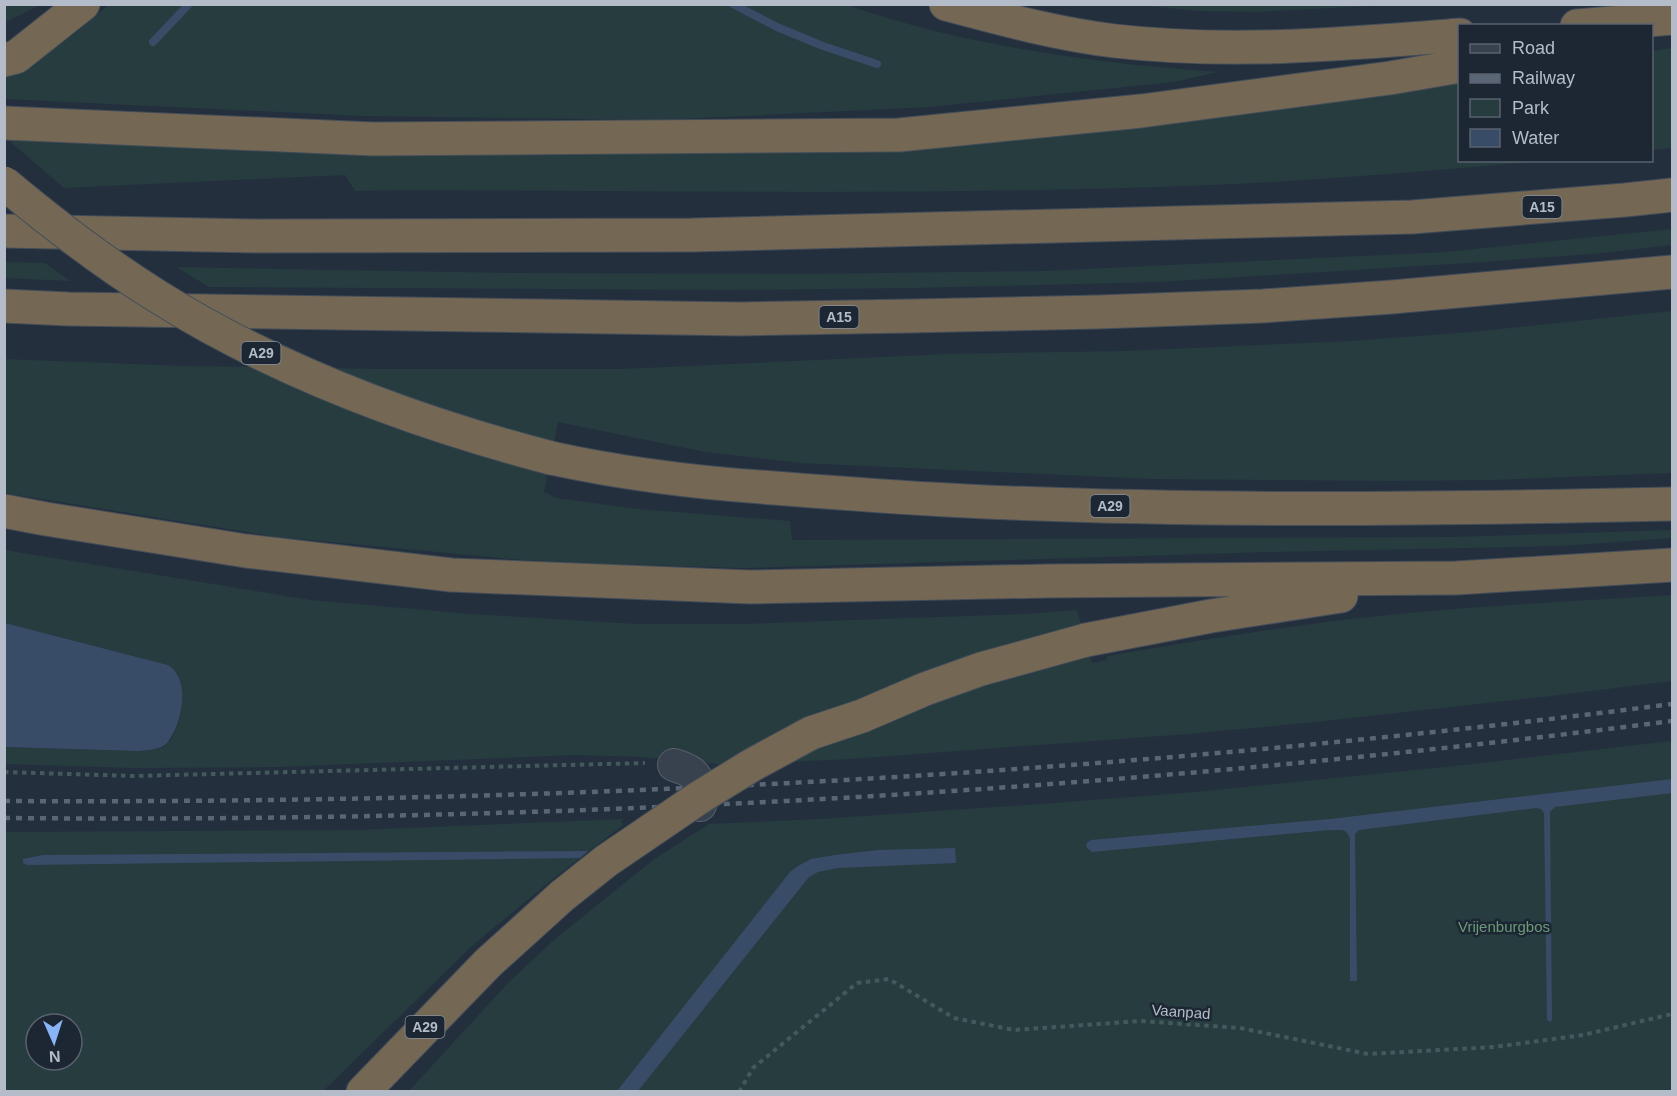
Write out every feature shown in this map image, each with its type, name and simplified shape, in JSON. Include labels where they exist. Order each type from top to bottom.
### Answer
[{"type":"highway","points":[[4,60],[16,57],[83,4]]},
{"type":"highway","points":[[946,4],[1036,28],[1115,41],[1220,48],[1458,35]]},
{"type":"highway","points":[[1600,24],[1672,18]]},
{"type":"highway","points":[[1653,30],[1672,26]]},
{"type":"highway","points":[[4,123],[373,140],[899,135],[1141,111],[1390,78],[1458,66]]},
{"type":"highway","name":"A29","points":[[4,183],[64,231],[132,280],[188,315],[249,347],[349,392],[420,419],[550,458],[624,472],[724,485],[896,498],[1056,506],[1458,508],[1672,504]]},
{"type":"highway","name":"A15","points":[[4,231],[256,236],[692,235],[1412,217],[1672,195]]},
{"type":"highway","name":"A15","points":[[4,306],[68,309],[740,319],[910,316],[1263,306],[1672,272]]},
{"type":"highway","points":[[4,511],[246,551],[451,575],[750,587],[1048,581],[1456,578],[1672,565]]},
{"type":"highway","name":"A29","points":[[363,1092],[488,963],[562,896],[651,829],[700,797],[811,733],[862,716],[970,673],[1086,640],[1211,616],[1456,578]]},
{"type":"lane","points":[[674,765],[689,771],[696,777],[699,784],[700,805]]},
{"type":"path","points":[[4,772],[134,776],[643,763],[674,765]]},
{"type":"path","name":"Vaanpad","points":[[739,1092],[753,1068],[857,983],[889,979],[954,1018],[1014,1030],[1141,1021],[1240,1028],[1368,1054],[1494,1047],[1583,1035],[1672,1014]]},
{"type":"green space","points":[[5,4],[41,4],[41,5],[5,22]]},
{"type":"green space","points":[[109,4],[847,5],[938,32],[984,42],[1077,58],[1218,72],[1174,82],[929,107],[661,120],[363,116],[5,99],[5,73],[47,53],[73,35]]},
{"type":"green space","points":[[1137,5],[1389,5],[1258,12],[1199,11]]},
{"type":"green space","points":[[1672,48],[1672,148],[1653,150],[1653,51]]},
{"type":"green space","points":[[1458,79],[1458,162],[1532,162],[1274,182],[1028,190],[355,191],[345,175],[64,188],[5,137],[595,153]]},
{"type":"green space","points":[[1672,229],[1672,245],[1604,253],[1159,282],[728,290],[209,287],[176,267],[516,273],[805,274],[1044,271],[1446,252]]},
{"type":"green space","points":[[5,262],[45,263],[70,281],[5,278]]},
{"type":"green space","points":[[1672,311],[1672,473],[1494,480],[1152,479],[801,463],[705,452],[558,422],[544,492],[556,498],[638,509],[790,521],[792,540],[1452,537],[1672,530],[1672,538],[1561,546],[1270,552],[744,568],[524,560],[277,537],[5,493],[4,359],[185,366],[623,369],[947,354],[1123,351],[1351,341],[1471,332]]},
{"type":"green space","points":[[5,550],[311,600],[471,614],[637,624],[744,624],[1077,610],[1092,663],[1107,660],[1107,656],[1359,618],[1476,607],[1672,595],[1672,681],[1306,723],[850,759],[728,765],[642,757],[575,755],[279,767],[134,768],[5,764],[5,747],[138,751],[160,748],[170,741],[173,735],[179,720],[182,697],[179,684],[168,665],[5,623]]},
{"type":"green space","name":"Vrijenburgbos","points":[[1672,741],[1672,1091],[408,1092],[507,984],[555,939],[653,860],[709,824],[820,819],[1195,792]]},
{"type":"green space","points":[[623,819],[621,821],[623,825],[472,946],[323,1091],[5,1092],[5,832],[357,830]]},
{"type":"water","points":[[5,623],[168,665],[179,678],[182,687],[182,706],[174,732],[168,742],[156,749],[138,751],[5,747]]},
{"type":"water","points":[[1672,779],[1672,793],[1555,807],[1550,812],[1552,1020],[1550,1022],[1547,1020],[1544,813],[1541,809],[1359,830],[1355,834],[1357,981],[1350,981],[1350,839],[1345,831],[1330,830],[1092,852],[1086,844],[1091,840],[1330,819]]},
{"type":"water","points":[[955,848],[956,863],[838,868],[818,872],[809,877],[638,1091],[617,1091],[790,872],[798,866],[811,859],[878,850]]},
{"type":"water","points":[[588,851],[580,858],[27,865],[23,863],[23,859],[43,855]]},
{"type":"waterway","points":[[153,42],[189,4]]},
{"type":"waterway","points":[[733,4],[777,27],[823,46],[877,64]]},
{"type":"railway","points":[[4,801],[213,801],[423,797],[840,780],[1049,767],[1257,750],[1464,729],[1672,704]]},
{"type":"railway","points":[[4,818],[422,815],[840,798],[1257,767],[1464,746],[1672,721]]}]
